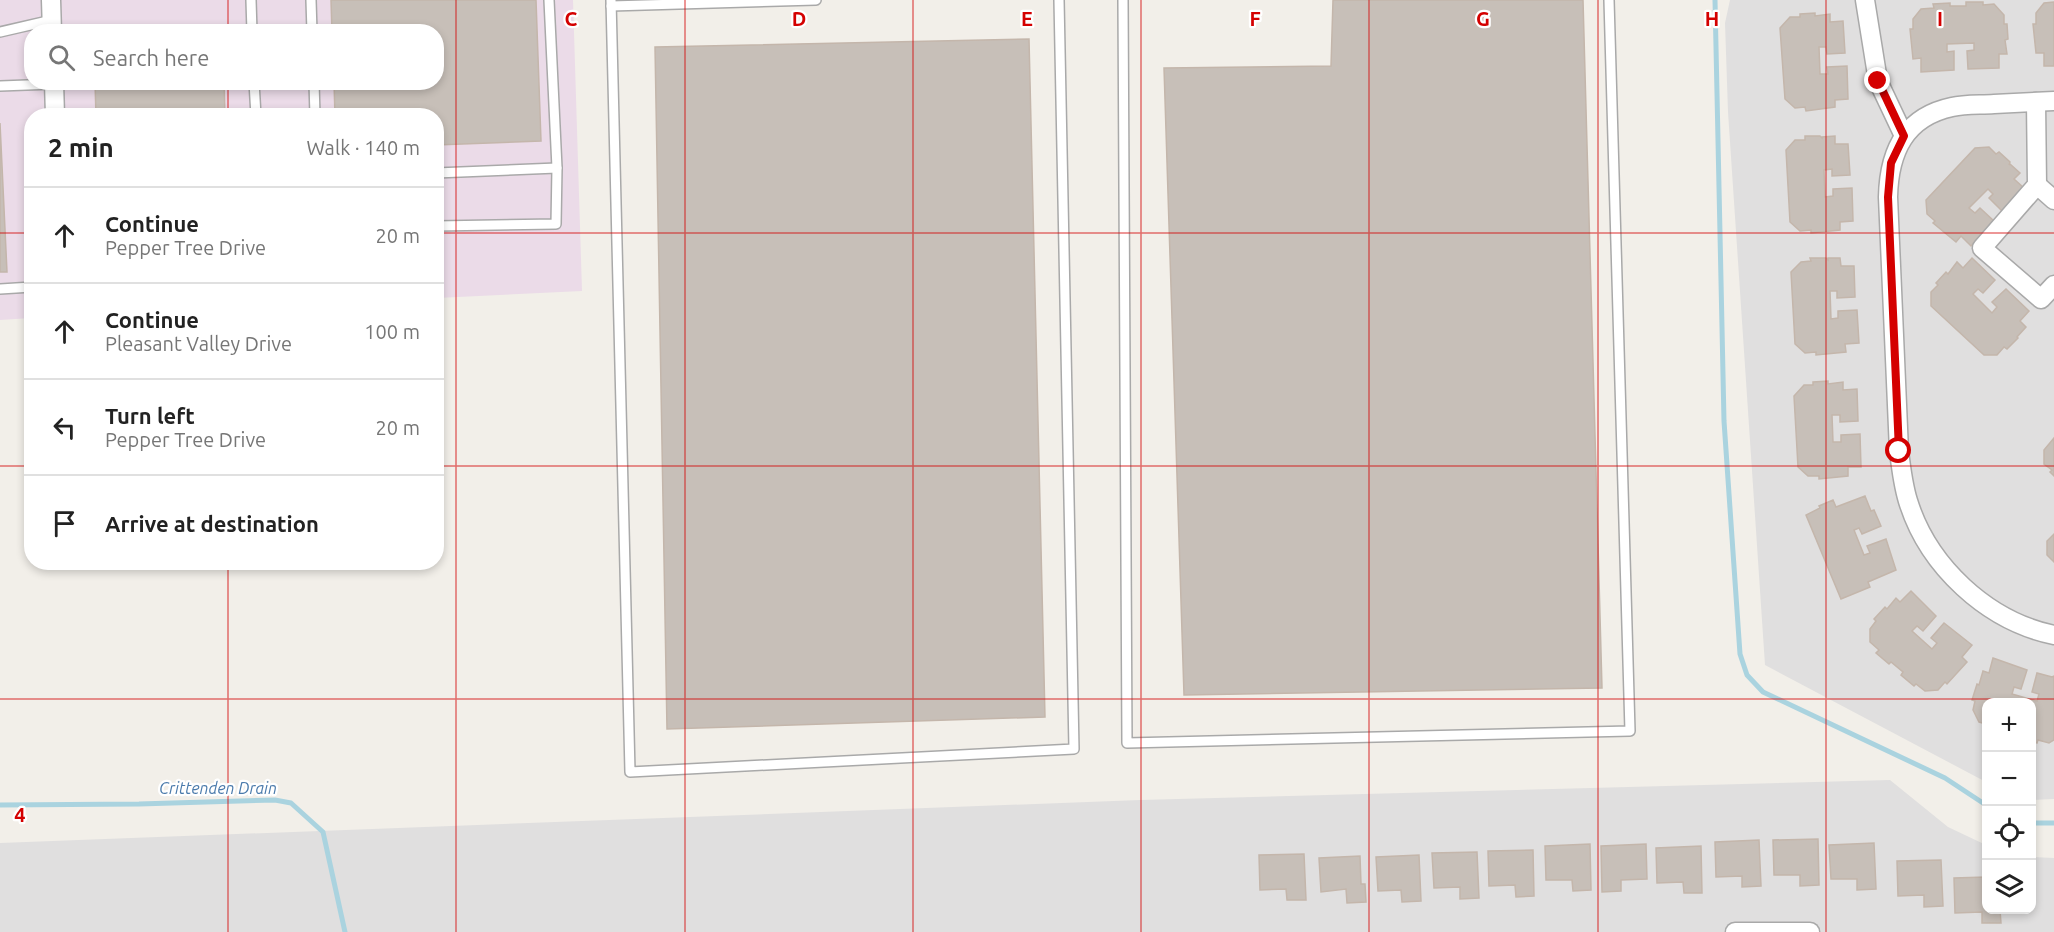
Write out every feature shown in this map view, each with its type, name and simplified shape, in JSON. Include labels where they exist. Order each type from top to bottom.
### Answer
[{"type":"street","points":[[51,0],[52,24]]},
{"type":"street","points":[[1865,0],[1878,81],[1904,136]]},
{"type":"street","points":[[54,90],[55,108]]},
{"type":"street","points":[[2054,285],[2041,299],[1982,248],[2037,185],[2045,101],[1952,107],[1926,117],[1904,136],[1891,163],[1888,197],[1899,451],[1904,486],[1914,517],[1934,555],[1961,586],[1990,608],[2019,624],[2054,635]]},
{"type":"street","points":[[2037,185],[2054,200]]},
{"type":"street","points":[[1735,932],[1810,932]]},
{"type":"lane","points":[[251,0],[252,24]]},
{"type":"lane","points":[[311,0],[312,24]]},
{"type":"lane","points":[[444,226],[556,224],[557,168],[549,0]]},
{"type":"lane","points":[[816,0],[611,3],[630,772],[1074,749],[1059,0]]},
{"type":"lane","points":[[1122,0],[1127,743],[1630,731],[1609,0]]},
{"type":"lane","points":[[0,32],[24,29]]},
{"type":"lane","points":[[0,86],[24,85]]},
{"type":"lane","points":[[254,90],[256,108]]},
{"type":"lane","points":[[314,90],[315,108]]},
{"type":"lane","points":[[444,173],[557,168]]},
{"type":"lane","points":[[0,289],[24,288]]},
{"type":"shaded area","points":[[0,0],[573,0],[582,291],[444,298],[444,108],[24,108],[24,318],[0,320]]},
{"type":"shaded area","points":[[1730,0],[2054,0],[2054,799],[2036,800],[2036,698],[1982,698],[1982,780],[1765,665],[1728,112],[1725,23]]},
{"type":"shaded area","points":[[1890,780],[1948,827],[1982,843],[1982,914],[2036,914],[2036,857],[2054,858],[2054,932],[0,932],[0,843],[1140,800]]},
{"type":"building","points":[[331,0],[536,0],[541,141],[444,145],[444,108],[335,108],[334,90],[444,90],[444,24],[332,24]]},
{"type":"building","points":[[1333,0],[1583,0],[1602,688],[1184,695],[1164,68],[1331,66]]},
{"type":"building","points":[[1966,2],[1994,4],[2004,15],[2004,24],[2007,24],[2008,39],[2005,40],[2007,54],[1999,54],[1999,68],[1968,69],[1967,51],[1974,50],[1974,43],[1947,44],[1947,52],[1954,51],[1954,70],[1921,72],[1921,58],[1913,59],[1910,29],[1913,29],[1913,19],[1921,9],[1934,8],[1933,4],[1950,3],[1950,6],[1966,6]]},
{"type":"building","points":[[2054,2],[2054,66],[2044,66],[2044,53],[2036,53],[2033,24],[2036,24],[2036,13],[2044,3]]},
{"type":"building","points":[[1815,13],[1815,16],[1830,14],[1830,22],[1843,21],[1845,53],[1827,54],[1826,47],[1819,47],[1820,74],[1828,74],[1827,67],[1847,66],[1848,99],[1835,100],[1835,107],[1806,111],[1805,107],[1795,108],[1785,99],[1780,28],[1790,17]]},
{"type":"building","points":[[1029,39],[1045,717],[667,729],[655,47]]},
{"type":"building","points":[[95,90],[224,90],[225,108],[96,108]]},
{"type":"building","points":[[0,123],[7,272],[0,272]]},
{"type":"building","points":[[1805,136],[1822,138],[1835,136],[1835,144],[1848,144],[1850,175],[1832,176],[1832,169],[1824,170],[1825,197],[1833,196],[1833,189],[1852,188],[1853,221],[1840,222],[1840,230],[1811,233],[1811,230],[1800,231],[1790,222],[1786,150],[1795,140],[1805,140]]},
{"type":"building","points":[[1989,147],[1996,154],[1999,152],[2010,162],[2009,165],[2020,173],[2014,179],[2024,188],[2002,211],[1989,198],[1993,194],[1988,189],[1969,208],[1975,213],[1980,208],[1994,221],[1971,246],[1961,236],[1956,242],[1933,223],[1935,221],[1927,214],[1926,200],[1975,148]]},
{"type":"building","points":[[1810,258],[1828,260],[1828,258],[1840,258],[1841,266],[1854,266],[1855,297],[1837,298],[1837,291],[1830,291],[1831,319],[1838,318],[1838,311],[1857,310],[1859,343],[1845,344],[1846,352],[1816,355],[1816,352],[1805,353],[1795,344],[1791,272],[1801,262],[1811,261]]},
{"type":"building","points":[[1972,258],[1995,280],[1983,293],[1978,289],[1973,294],[1992,313],[1997,307],[1992,302],[2006,289],[2029,311],[2020,321],[2026,327],[2018,338],[2007,349],[2004,347],[1997,355],[1984,355],[1931,306],[1931,292],[1938,285],[1936,283],[1946,272],[1948,274],[1957,262],[1963,268]]},
{"type":"building","points":[[1828,381],[1828,384],[1843,382],[1843,390],[1857,389],[1858,421],[1840,422],[1840,415],[1832,415],[1833,442],[1841,442],[1841,435],[1860,434],[1861,467],[1848,467],[1848,476],[1819,479],[1819,476],[1808,476],[1798,467],[1794,396],[1804,385]]},
{"type":"building","points":[[2054,438],[2054,476],[2050,472],[2052,470],[2044,464],[2044,450]]},
{"type":"building","points":[[1865,496],[1881,526],[1862,534],[1859,528],[1854,530],[1864,555],[1870,553],[1867,546],[1886,539],[1896,570],[1868,582],[1870,587],[1841,599],[1806,515],[1833,500],[1836,507]]},
{"type":"building","points":[[2054,534],[2054,562],[2047,555],[2047,541]]},
{"type":"building","points":[[1911,591],[1936,616],[1923,631],[1917,626],[1912,631],[1932,649],[1937,643],[1931,638],[1944,623],[1972,645],[1962,657],[1967,662],[1947,684],[1945,682],[1938,690],[1925,691],[1916,684],[1914,686],[1901,675],[1903,672],[1876,653],[1879,650],[1870,642],[1870,629],[1876,621],[1874,619],[1896,598],[1900,602]]},
{"type":"building","points":[[1993,658],[2027,670],[2021,689],[2014,687],[2012,694],[2026,698],[1982,698],[1982,723],[1979,722],[1973,710],[1975,701],[1972,700],[1983,671],[1989,673]]},
{"type":"building","points":[[2037,673],[2054,676],[2054,740],[2049,743],[2038,740],[2037,743],[2036,701],[2039,694],[2032,692]]},
{"type":"building","points":[[1818,839],[1819,885],[1800,886],[1800,875],[1774,875],[1773,840]]},
{"type":"building","points":[[1759,840],[1761,886],[1742,887],[1742,876],[1716,877],[1715,842]]},
{"type":"building","points":[[1874,843],[1876,889],[1857,890],[1857,879],[1831,879],[1829,845]]},
{"type":"building","points":[[1590,844],[1591,890],[1573,891],[1572,880],[1546,880],[1545,846]]},
{"type":"building","points":[[1646,844],[1647,879],[1621,880],[1621,891],[1602,892],[1601,846]]},
{"type":"building","points":[[1701,846],[1702,893],[1684,893],[1683,882],[1657,883],[1656,848]]},
{"type":"building","points":[[1533,850],[1534,896],[1516,897],[1515,885],[1489,886],[1488,851]]},
{"type":"building","points":[[1477,852],[1479,898],[1460,899],[1460,887],[1434,888],[1432,853]]},
{"type":"building","points":[[1304,854],[1306,900],[1287,900],[1286,889],[1260,890],[1259,855]]},
{"type":"building","points":[[1419,855],[1421,901],[1402,902],[1401,890],[1378,891],[1376,857]]},
{"type":"building","points":[[1360,856],[1361,884],[1365,884],[1366,902],[1347,903],[1346,889],[1321,892],[1319,858]]},
{"type":"building","points":[[1941,860],[1943,906],[1924,907],[1924,895],[1898,896],[1897,861]]},
{"type":"building","points":[[1982,877],[1982,912],[1955,913],[1954,878]]},
{"type":"building","points":[[1982,914],[2000,914],[2001,923],[1982,923]]},
{"type":"waterway","points":[[1715,0],[1724,421],[1740,654],[1747,675],[1763,692],[1945,778],[1982,802]]},
{"type":"waterway","name":"Crittenden Drain","points":[[0,805],[275,800],[291,803],[323,832],[345,932]]},
{"type":"waterway","points":[[2036,823],[2054,823]]},
{"type":"route","points":[[1878,81],[1904,136],[1891,163],[1888,181],[1899,451]]}]
